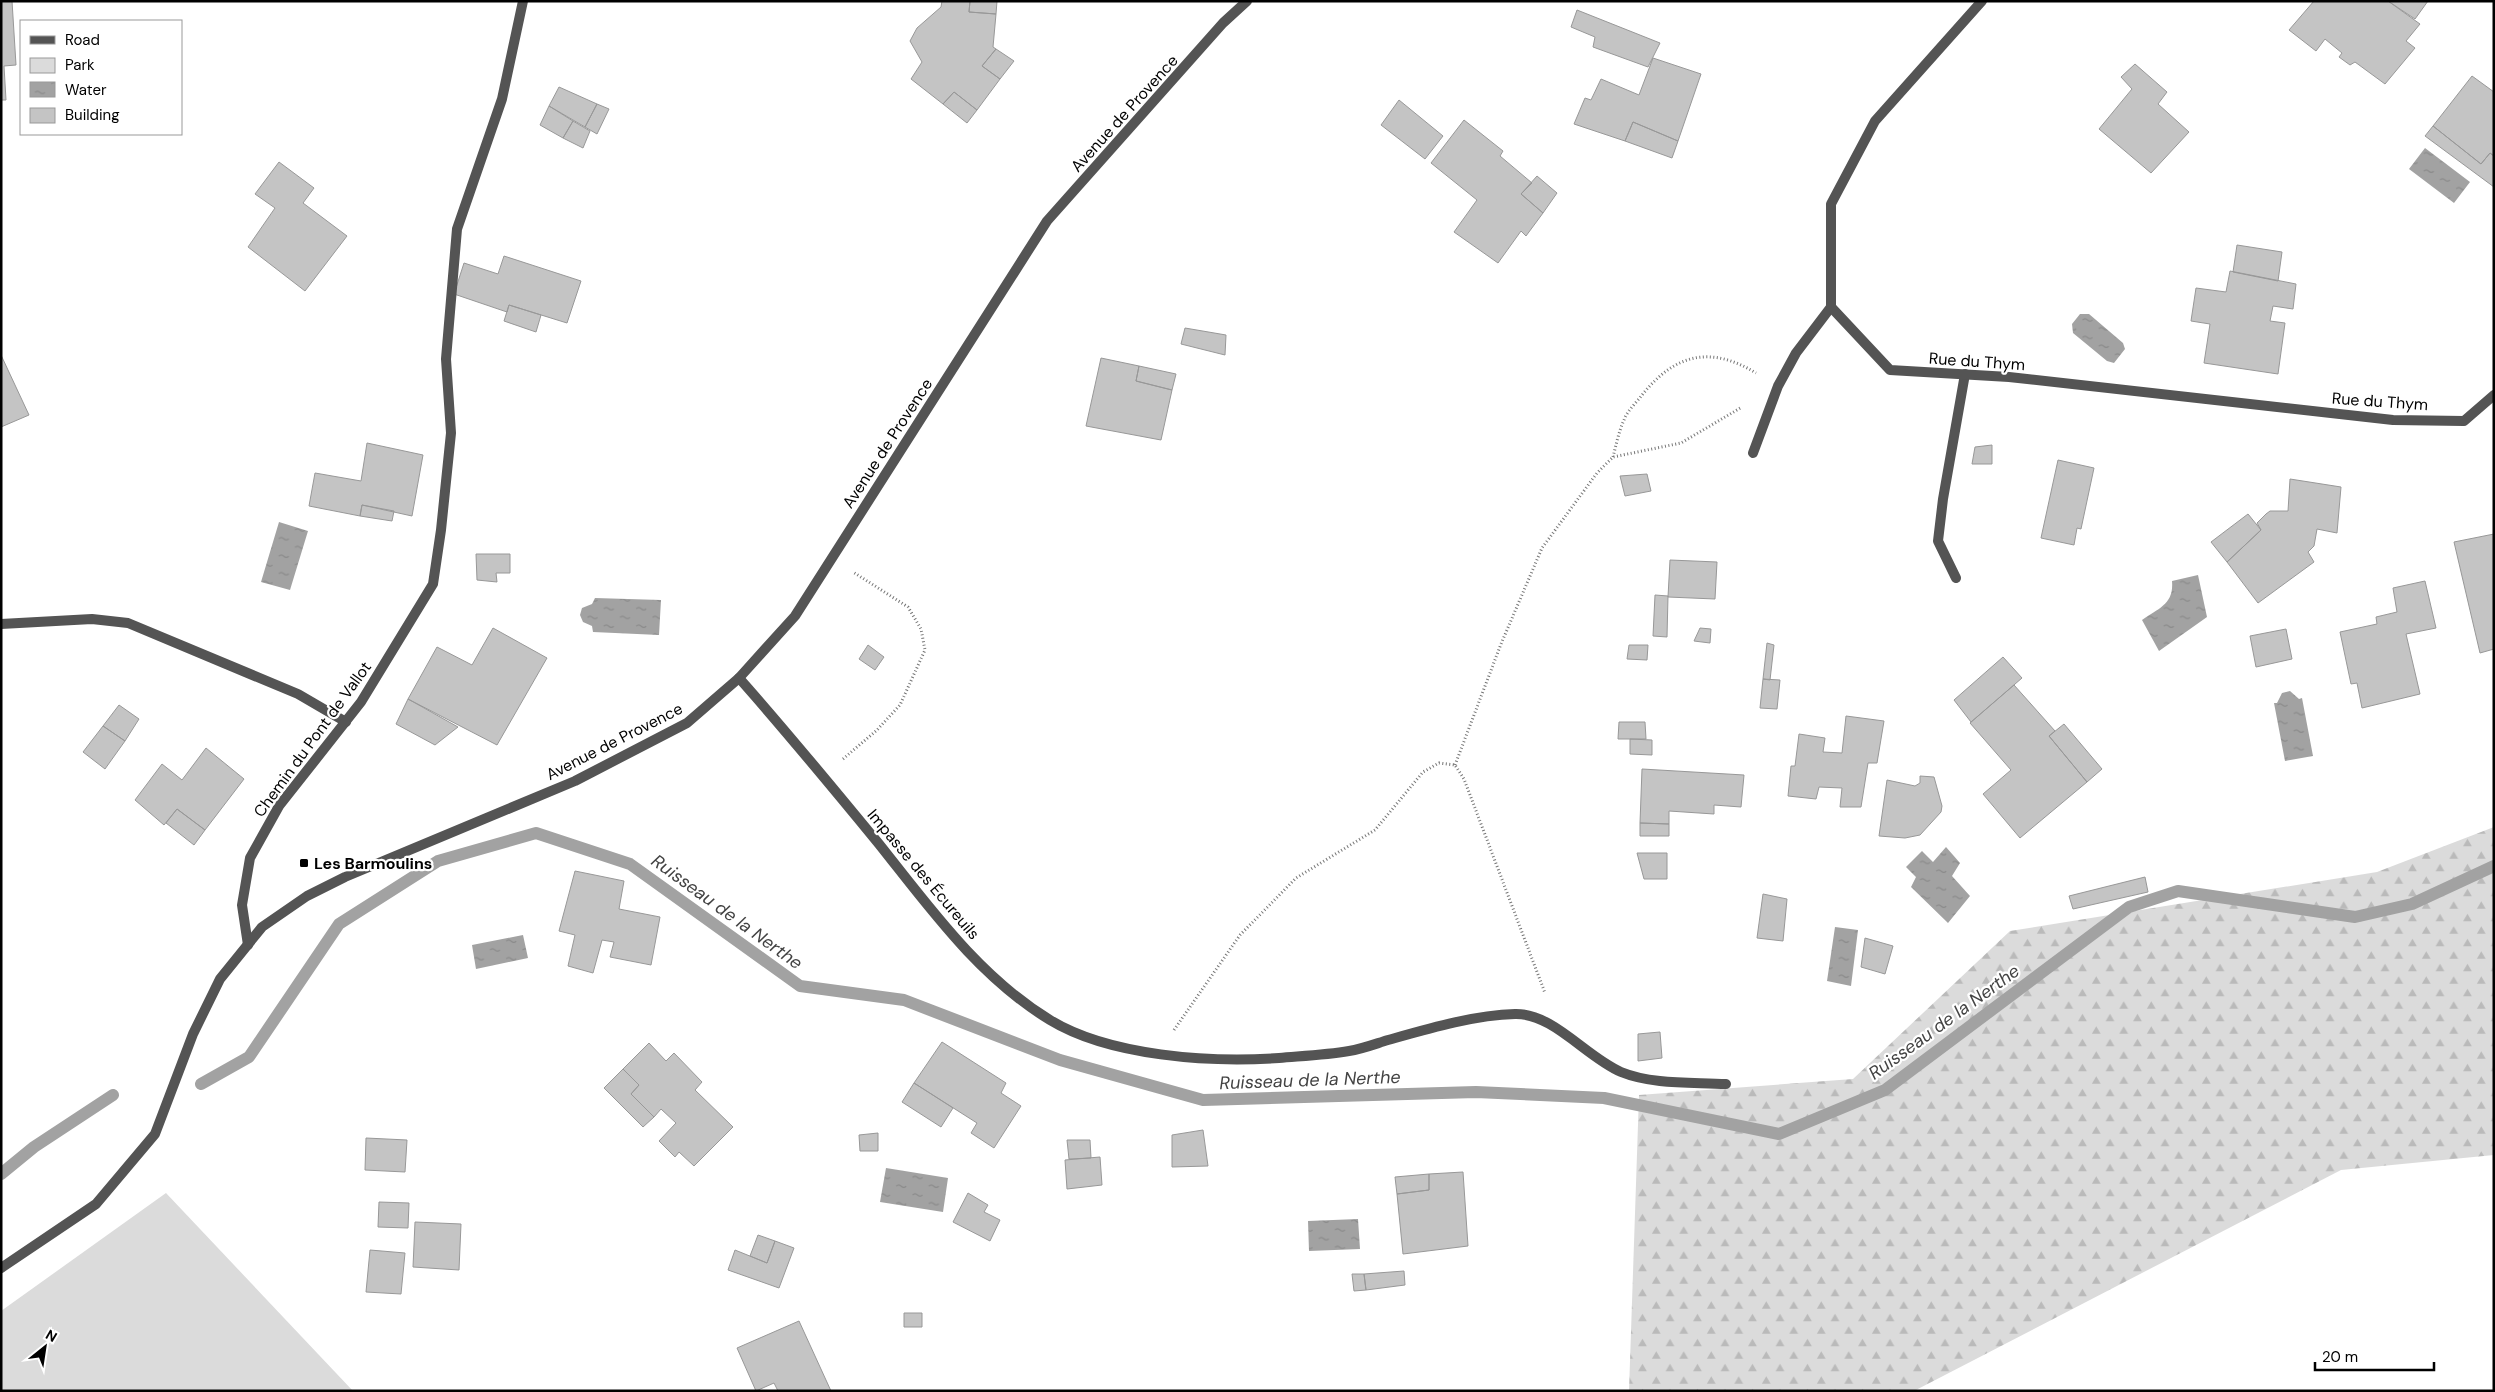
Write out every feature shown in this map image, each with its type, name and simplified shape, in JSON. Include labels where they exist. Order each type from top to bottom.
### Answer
[{"type":"street","name":"Chemin du Pont de Vallot","points":[[248,945],[242,905],[250,858],[279,806],[361,702],[433,584],[441,530],[451,433],[446,359],[457,229],[502,99],[523,1]]},
{"type":"street","name":"Avenue de Provence","points":[[1,1268],[96,1204],[155,1134],[193,1034],[220,979],[262,927],[307,896],[345,877],[575,781],[687,723],[739,678],[795,616],[1047,221],[1223,23],[1247,1]]},
{"type":"street","points":[[1754,453],[1778,386],[1796,353],[1831,307],[1831,204],[1875,121],[1982,1]]},
{"type":"street","name":"Rue du Thym","points":[[1831,307],[1890,370],[2009,377],[2393,420],[2464,421],[2494,395]]},
{"type":"street","points":[[1956,578],[1938,541],[1943,499],[1964,374]]},
{"type":"street","points":[[1,624],[92,618],[128,623],[298,694],[346,722]]},
{"type":"street","name":"Impasse des Écureuils","points":[[739,678],[823,775],[955,939],[1008,990],[1052,1021],[1110,1046],[1158,1054],[1215,1059],[1275,1058],[1350,1051],[1453,1023],[1516,1014],[1539,1018],[1604,1064],[1625,1074],[1651,1080],[1726,1084]]},
{"type":"path","points":[[1455,765],[1501,644],[1542,548],[1597,473],[1613,457],[1624,418],[1657,377],[1685,359],[1713,356],[1739,362],[1778,386],[1681,443],[1613,457]]},
{"type":"path","points":[[823,775],[877,730],[900,705],[925,650],[921,629],[908,606],[831,559]]},
{"type":"path","points":[[1158,1054],[1240,935],[1296,878],[1375,830],[1424,772],[1439,763],[1455,765]]},
{"type":"path","points":[[1455,765],[1464,779],[1546,992],[1539,1018]]},
{"type":"green space","points":[[2494,827],[2494,1155],[2341,1170],[1914,1391],[1629,1391],[1639,1095],[1853,1079],[2010,931],[2377,872]]},
{"type":"green space","points":[[166,1193],[353,1391],[1,1391],[1,1311]]},
{"type":"water","points":[[2425,148],[2470,182],[2454,203],[2409,169]]},
{"type":"water","points":[[2080,314],[2089,314],[2123,343],[2125,349],[2114,363],[2107,361],[2073,333],[2072,324]]},
{"type":"water","points":[[279,522],[308,531],[290,590],[261,582]]},
{"type":"water","points":[[2198,575],[2207,617],[2159,651],[2142,620],[2164,605],[2168,600],[2171,595],[2172,581]]},
{"type":"water","points":[[595,598],[661,600],[659,635],[593,632],[592,626],[583,622],[580,615],[582,608],[592,604]]},
{"type":"water","points":[[2290,691],[2299,699],[2302,698],[2313,756],[2285,761],[2274,703],[2277,703],[2282,693]]},
{"type":"water","points":[[1946,847],[1960,863],[1952,876],[1970,896],[1948,923],[1911,887],[1916,877],[1906,867],[1922,851],[1933,862]]},
{"type":"water","points":[[1835,927],[1858,930],[1851,986],[1827,981]]},
{"type":"water","points":[[523,935],[528,958],[476,969],[472,945]]},
{"type":"water","points":[[886,1168],[948,1178],[943,1212],[880,1202]]},
{"type":"water","points":[[1358,1219],[1360,1249],[1309,1251],[1308,1221]]},
{"type":"building","points":[[1,1],[12,1],[16,65],[4,66],[6,100],[1,100]]},
{"type":"building","points":[[942,1],[970,1],[969,12],[996,14],[993,47],[996,49],[982,66],[1000,79],[977,110],[954,92],[943,104],[911,79],[922,62],[910,41],[917,28],[941,7]]},
{"type":"building","points":[[970,1],[997,1],[996,14],[969,12]]},
{"type":"building","points":[[2314,1],[2388,1],[2420,24],[2406,41],[2415,48],[2385,84],[2355,62],[2350,65],[2339,57],[2342,53],[2325,39],[2316,51],[2289,30]]},
{"type":"building","points":[[2388,1],[2428,1],[2415,19]]},
{"type":"building","points":[[1577,10],[1660,43],[1648,67],[1593,47],[1595,37],[1571,27]]},
{"type":"building","points":[[996,49],[1014,61],[1000,79],[982,66]]},
{"type":"building","points":[[1653,58],[1701,74],[1678,141],[1633,122],[1625,141],[1574,124],[1585,98],[1591,100],[1601,79],[1639,95]]},
{"type":"building","points":[[2135,64],[2167,92],[2158,104],[2189,132],[2151,173],[2099,129],[2132,89],[2121,77]]},
{"type":"building","points":[[2472,76],[2494,92],[2494,156],[2490,153],[2481,164],[2433,126]]},
{"type":"building","points":[[559,87],[597,104],[585,127],[549,106]]},
{"type":"building","points":[[954,92],[977,110],[967,123],[943,104]]},
{"type":"building","points":[[1399,100],[1443,136],[1425,159],[1381,125]]},
{"type":"building","points":[[597,104],[609,109],[597,134],[585,127]]},
{"type":"building","points":[[549,106],[573,121],[563,138],[540,125]]},
{"type":"building","points":[[1464,120],[1503,151],[1500,156],[1532,183],[1521,194],[1543,213],[1526,236],[1521,231],[1498,263],[1454,232],[1477,200],[1431,163]]},
{"type":"building","points":[[573,121],[590,131],[583,148],[563,138]]},
{"type":"building","points":[[1633,122],[1678,141],[1672,158],[1625,141]]},
{"type":"building","points":[[2433,126],[2481,164],[2490,153],[2494,156],[2494,187],[2425,136]]},
{"type":"building","points":[[279,162],[314,188],[303,203],[347,236],[305,291],[248,247],[275,208],[255,194]]},
{"type":"building","points":[[1537,176],[1557,193],[1543,213],[1521,194]]},
{"type":"building","points":[[2237,245],[2282,252],[2278,281],[2233,272]]},
{"type":"building","points":[[504,256],[581,281],[567,323],[509,305],[507,312],[454,294],[464,263],[498,274]]},
{"type":"building","points":[[2230,271],[2296,284],[2293,309],[2273,306],[2270,321],[2285,323],[2278,374],[2204,363],[2210,324],[2191,321],[2196,288],[2226,292]]},
{"type":"building","points":[[509,305],[541,315],[536,332],[504,321]]},
{"type":"building","points":[[1185,328],[1226,335],[1225,355],[1181,344]]},
{"type":"building","points":[[1,355],[29,415],[1,427]]},
{"type":"building","points":[[1101,358],[1139,366],[1136,381],[1172,390],[1161,440],[1086,426]]},
{"type":"building","points":[[1139,366],[1176,374],[1172,390],[1136,381]]},
{"type":"building","points":[[367,443],[423,455],[412,516],[362,505],[360,516],[309,506],[315,473],[361,481]]},
{"type":"building","points":[[1992,445],[1992,464],[1972,464],[1975,447]]},
{"type":"building","points":[[2058,460],[2094,468],[2081,529],[2077,528],[2074,545],[2041,538]]},
{"type":"building","points":[[1647,474],[1651,491],[1625,496],[1620,476]]},
{"type":"building","points":[[2290,479],[2341,487],[2337,533],[2317,529],[2314,546],[2308,552],[2314,562],[2258,603],[2227,562],[2261,530],[2257,523],[2266,514],[2270,511],[2288,511]]},
{"type":"building","points":[[362,505],[394,511],[392,521],[360,516]]},
{"type":"building","points":[[2248,514],[2261,530],[2227,562],[2211,542]]},
{"type":"building","points":[[2494,534],[2494,649],[2480,653],[2454,542]]},
{"type":"building","points":[[476,554],[510,554],[510,573],[496,573],[497,582],[477,580]]},
{"type":"building","points":[[1670,560],[1717,562],[1715,599],[1668,597]]},
{"type":"building","points":[[2425,581],[2436,628],[2406,634],[2420,694],[2362,708],[2357,683],[2351,684],[2340,632],[2377,624],[2376,617],[2397,612],[2393,588]]},
{"type":"building","points":[[1655,595],[1668,596],[1667,637],[1653,636]]},
{"type":"building","points":[[493,628],[547,658],[497,745],[408,699],[437,647],[472,665]]},
{"type":"building","points":[[1700,628],[1711,629],[1710,643],[1694,641]]},
{"type":"building","points":[[2286,629],[2292,659],[2256,667],[2250,636]]},
{"type":"building","points":[[1767,643],[1774,645],[1770,680],[1763,679]]},
{"type":"building","points":[[868,645],[884,657],[875,670],[859,659]]},
{"type":"building","points":[[1629,645],[1648,645],[1647,660],[1627,659]]},
{"type":"building","points":[[2003,657],[2022,678],[1971,722],[1954,700]]},
{"type":"building","points":[[1763,679],[1780,680],[1777,709],[1760,708]]},
{"type":"building","points":[[2014,685],[2055,731],[2049,736],[2087,782],[2020,838],[1983,794],[2011,770],[1970,723]]},
{"type":"building","points":[[408,699],[458,727],[435,745],[396,724]]},
{"type":"building","points":[[119,705],[139,719],[125,741],[103,726]]},
{"type":"building","points":[[1846,716],[1884,721],[1877,763],[1868,763],[1861,807],[1840,807],[1842,788],[1819,787],[1816,799],[1788,796],[1791,766],[1795,766],[1799,734],[1825,738],[1823,752],[1842,753]]},
{"type":"building","points":[[1619,722],[1645,722],[1646,739],[1618,739]]},
{"type":"building","points":[[2064,724],[2102,769],[2087,782],[2049,736]]},
{"type":"building","points":[[103,726],[125,741],[105,769],[83,752]]},
{"type":"building","points":[[1630,739],[1652,740],[1652,755],[1630,754]]},
{"type":"building","points":[[206,748],[244,779],[205,830],[177,809],[164,825],[135,800],[162,764],[182,780]]},
{"type":"building","points":[[1642,769],[1744,775],[1741,807],[1714,805],[1714,814],[1669,811],[1669,824],[1640,823]]},
{"type":"building","points":[[1920,776],[1934,777],[1942,806],[1941,812],[1920,835],[1905,838],[1879,836],[1887,780],[1915,786],[1920,783]]},
{"type":"building","points":[[177,809],[205,830],[194,845],[166,823]]},
{"type":"building","points":[[1640,823],[1669,824],[1669,836],[1640,836]]},
{"type":"building","points":[[1637,853],[1667,853],[1667,879],[1644,879]]},
{"type":"building","points":[[575,871],[624,881],[619,909],[660,917],[651,965],[610,957],[614,942],[602,940],[593,973],[568,966],[575,935],[559,931]]},
{"type":"building","points":[[2145,877],[2148,892],[2073,909],[2069,896]]},
{"type":"building","points":[[1763,894],[1787,899],[1783,941],[1757,938]]},
{"type":"building","points":[[1865,938],[1893,946],[1885,974],[1861,967]]},
{"type":"building","points":[[1660,1032],[1662,1058],[1638,1061],[1638,1034]]},
{"type":"building","points":[[942,1042],[1006,1083],[1001,1093],[1021,1106],[994,1148],[971,1133],[977,1123],[914,1083]]},
{"type":"building","points":[[649,1043],[666,1061],[674,1053],[702,1082],[695,1090],[733,1127],[694,1166],[679,1152],[675,1157],[659,1141],[676,1123],[661,1109],[654,1117],[631,1094],[639,1085],[623,1069]]},
{"type":"building","points":[[623,1069],[639,1085],[631,1094],[654,1117],[643,1127],[604,1088]]},
{"type":"building","points":[[914,1083],[953,1108],[941,1127],[902,1102]]},
{"type":"building","points":[[1203,1130],[1208,1166],[1172,1167],[1172,1135]]},
{"type":"building","points":[[878,1133],[878,1151],[860,1151],[859,1135]]},
{"type":"building","points":[[366,1138],[407,1140],[405,1172],[365,1170]]},
{"type":"building","points":[[1067,1140],[1090,1140],[1091,1158],[1069,1159]]},
{"type":"building","points":[[1100,1157],[1102,1185],[1067,1189],[1065,1160]]},
{"type":"building","points":[[1463,1172],[1468,1246],[1403,1254],[1397,1194],[1429,1190],[1429,1174]]},
{"type":"building","points":[[1429,1174],[1429,1190],[1397,1194],[1395,1177]]},
{"type":"building","points":[[968,1193],[988,1205],[984,1212],[1000,1220],[990,1241],[953,1222]]},
{"type":"building","points":[[379,1202],[409,1203],[408,1228],[378,1227]]},
{"type":"building","points":[[415,1222],[461,1224],[459,1270],[413,1267]]},
{"type":"building","points":[[758,1235],[775,1241],[767,1263],[750,1256]]},
{"type":"building","points":[[775,1241],[794,1248],[779,1288],[728,1270],[735,1250],[767,1263]]},
{"type":"building","points":[[370,1250],[405,1253],[401,1294],[366,1292]]},
{"type":"building","points":[[1404,1271],[1405,1285],[1366,1290],[1364,1274]]},
{"type":"building","points":[[1352,1274],[1364,1274],[1366,1290],[1354,1291]]},
{"type":"building","points":[[904,1313],[922,1313],[922,1327],[904,1327]]},
{"type":"building","points":[[799,1321],[831,1391],[778,1391],[774,1383],[756,1391],[737,1348]]},
{"type":"waterway","name":"Ruisseau de la Nerthe","points":[[201,1084],[249,1057],[339,924],[438,861],[536,833],[630,864],[800,986],[904,1000],[1060,1060],[1203,1100],[1476,1092],[1604,1098],[1779,1134],[1885,1090],[2129,907],[2178,891],[2355,917],[2412,904],[2494,866]]},
{"type":"waterway","name":"Ruisseau de la Nerthe","points":[[1,1174],[34,1147],[113,1095]]},
{"type":"place","name":"Les Barmoulins","points":[[304,863]]}]
